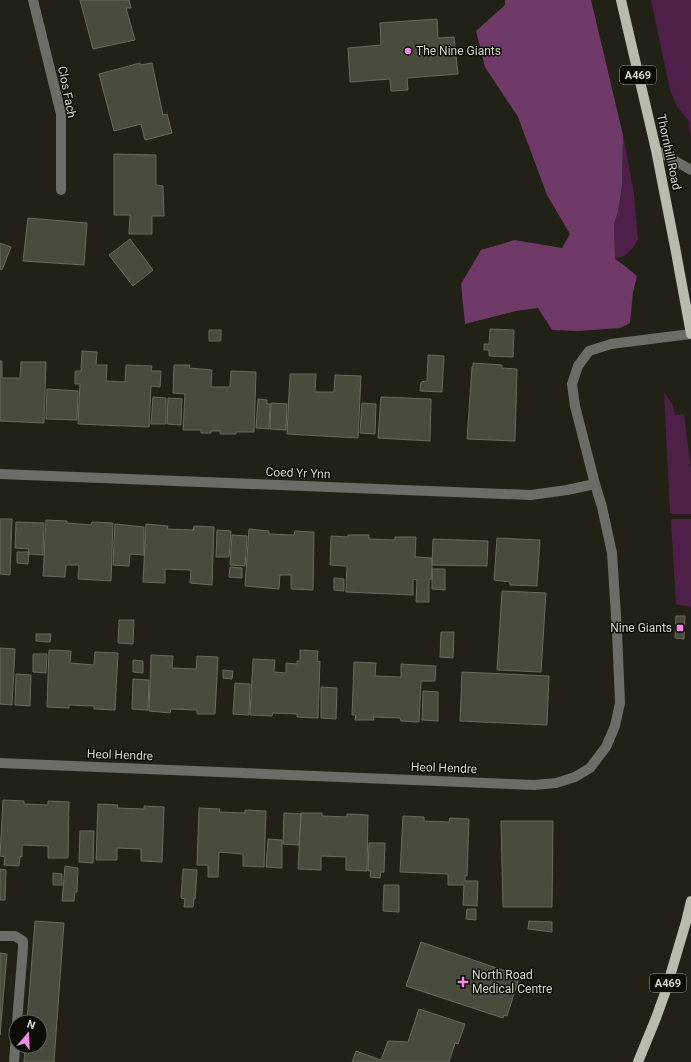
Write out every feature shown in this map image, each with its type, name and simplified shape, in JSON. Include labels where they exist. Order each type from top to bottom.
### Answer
[{"type":"main road","name":"Thornhill Road","points":[[621,0],[656,150],[691,334]]},
{"type":"main road","name":"A469","points":[[638,1062],[665,993],[691,901]]},
{"type":"street","name":"Clos Fach","points":[[33,0],[60,114],[61,190]]},
{"type":"street","points":[[656,150],[691,170]]},
{"type":"street","name":"Heol Hendre","points":[[0,763],[534,785],[556,783],[575,777],[590,768],[606,747],[615,726],[620,702],[617,632],[612,553],[602,507],[575,406],[572,384],[578,366],[589,351],[611,344],[691,334]]},
{"type":"street","name":"Coed Yr Ynn","points":[[0,474],[531,495],[568,490],[595,484]]},
{"type":"street","points":[[0,936],[15,936],[23,940],[18,1014]]},
{"type":"shaded area","points":[[505,0],[591,0],[623,135],[622,186],[618,212],[614,224],[615,259],[637,276],[633,292],[630,323],[620,328],[578,331],[552,330],[538,308],[516,311],[465,324],[461,284],[481,250],[515,240],[562,248],[570,234],[547,195],[518,117],[485,67],[476,31],[505,5]]},
{"type":"shaded area","points":[[651,0],[691,0],[691,135],[689,122],[677,106],[670,90]]},
{"type":"shaded area","points":[[623,135],[634,194],[638,239],[633,248],[624,256],[615,259],[614,224],[618,212],[622,186]]},
{"type":"shaded area","points":[[664,392],[672,404],[675,415],[684,414],[691,470],[691,514],[673,514],[670,512]]},
{"type":"shaded area","points":[[672,519],[691,519],[691,607],[676,604]]},
{"type":"building","points":[[80,0],[129,0],[131,8],[126,8],[135,40],[93,49]]},
{"type":"building","points":[[437,19],[438,38],[454,37],[458,74],[407,78],[408,90],[391,91],[390,79],[350,82],[348,48],[381,45],[380,23]]},
{"type":"building","points":[[140,63],[140,65],[152,63],[163,115],[167,114],[172,133],[145,140],[141,124],[114,131],[99,74]]},
{"type":"building","points":[[114,154],[156,155],[156,185],[163,186],[164,216],[152,216],[152,234],[129,234],[130,215],[114,215]]},
{"type":"building","points":[[28,218],[87,223],[84,265],[23,261]]},
{"type":"building","points":[[130,239],[153,270],[133,286],[109,255]]},
{"type":"building","points":[[0,243],[11,247],[2,270],[0,269]]},
{"type":"building","points":[[490,329],[514,330],[513,357],[489,356],[489,350],[484,350],[484,344],[489,344]]},
{"type":"building","points":[[209,330],[221,330],[221,341],[209,341]]},
{"type":"building","points":[[82,351],[97,352],[96,365],[107,365],[106,381],[125,382],[126,365],[152,366],[151,371],[161,371],[160,387],[151,386],[149,427],[78,424],[80,384],[75,384],[75,371],[81,371]]},
{"type":"building","points":[[428,355],[444,356],[442,392],[420,391],[421,382],[427,381]]},
{"type":"building","points":[[0,361],[2,361],[2,378],[20,378],[21,362],[46,362],[44,423],[0,421]]},
{"type":"building","points":[[473,363],[502,365],[502,368],[517,369],[515,441],[467,439]]},
{"type":"building","points":[[174,365],[190,365],[189,368],[212,370],[211,387],[230,387],[231,371],[256,372],[254,432],[220,434],[220,431],[201,433],[201,430],[183,430],[185,394],[173,393]]},
{"type":"building","points":[[290,374],[316,374],[315,392],[334,392],[335,375],[361,376],[358,438],[287,434]]},
{"type":"building","points":[[47,389],[78,391],[77,420],[46,419]]},
{"type":"building","points":[[153,397],[166,398],[166,424],[151,424]]},
{"type":"building","points":[[381,397],[431,399],[430,441],[378,438]]},
{"type":"building","points":[[168,398],[182,399],[181,425],[167,424]]},
{"type":"building","points":[[258,399],[267,400],[267,404],[270,404],[269,429],[256,428]]},
{"type":"building","points":[[271,403],[287,404],[286,430],[270,429]]},
{"type":"building","points":[[362,403],[376,404],[375,434],[360,433]]},
{"type":"building","points":[[0,519],[12,519],[10,575],[0,574]]},
{"type":"building","points":[[46,520],[67,521],[67,523],[91,525],[92,522],[113,523],[111,581],[78,579],[79,565],[66,565],[65,577],[43,576]]},
{"type":"building","points":[[16,522],[44,523],[43,555],[28,554],[29,549],[15,548]]},
{"type":"building","points":[[115,524],[144,527],[144,555],[130,554],[129,566],[113,565]]},
{"type":"building","points":[[146,524],[168,526],[167,529],[193,530],[194,526],[214,527],[212,585],[190,583],[191,570],[165,569],[165,583],[143,582]]},
{"type":"building","points":[[249,529],[269,531],[269,534],[294,535],[295,531],[314,532],[313,590],[291,589],[291,575],[280,575],[279,589],[245,586]]},
{"type":"building","points":[[217,530],[231,531],[229,557],[216,557]]},
{"type":"building","points":[[232,535],[247,536],[245,566],[230,565]]},
{"type":"building","points":[[348,535],[369,535],[369,539],[395,540],[395,537],[416,537],[415,557],[432,558],[432,579],[429,579],[429,602],[416,602],[417,580],[413,579],[413,595],[346,592],[347,566],[330,565],[331,536],[348,537]]},
{"type":"building","points":[[497,538],[540,540],[537,586],[510,585],[510,582],[494,580]]},
{"type":"building","points":[[433,539],[488,541],[487,566],[432,565]]},
{"type":"building","points":[[17,552],[29,552],[28,564],[17,563]]},
{"type":"building","points":[[230,567],[242,568],[242,578],[229,577]]},
{"type":"building","points":[[432,569],[445,569],[445,590],[432,589]]},
{"type":"building","points":[[334,578],[344,579],[344,591],[334,590]]},
{"type":"building","points":[[502,591],[546,593],[541,672],[497,670]]},
{"type":"building","points":[[676,616],[685,616],[684,639],[675,638]]},
{"type":"building","points":[[119,620],[134,620],[133,644],[118,643]]},
{"type":"building","points":[[441,632],[454,632],[453,658],[440,657]]},
{"type":"building","points":[[36,634],[51,634],[50,642],[36,641]]},
{"type":"building","points":[[0,648],[15,649],[12,705],[0,704]]},
{"type":"building","points":[[49,650],[71,651],[70,663],[94,665],[95,652],[118,653],[115,710],[94,709],[94,706],[69,705],[69,708],[47,707]]},
{"type":"building","points":[[300,650],[318,651],[317,662],[320,661],[318,718],[297,717],[297,714],[273,713],[272,716],[250,715],[253,659],[275,660],[274,672],[286,673],[286,663],[297,664],[297,661],[300,661]]},
{"type":"building","points":[[33,654],[47,654],[46,673],[33,672]]},
{"type":"building","points":[[151,655],[173,656],[172,668],[196,669],[197,656],[218,657],[215,714],[197,714],[197,710],[171,709],[170,713],[149,711]]},
{"type":"building","points":[[133,660],[143,661],[143,673],[133,672]]},
{"type":"building","points":[[354,662],[376,663],[375,676],[401,677],[401,664],[436,666],[435,681],[421,681],[419,722],[401,721],[400,718],[373,717],[374,720],[355,720],[356,715],[352,715]]},
{"type":"building","points":[[223,670],[233,671],[232,679],[223,678]]},
{"type":"building","points":[[462,672],[549,676],[547,725],[460,721]]},
{"type":"building","points":[[16,674],[31,675],[30,706],[15,705]]},
{"type":"building","points":[[133,679],[149,680],[148,710],[132,709]]},
{"type":"building","points":[[235,683],[250,684],[249,715],[233,714]]},
{"type":"building","points":[[321,687],[337,688],[336,719],[321,718]]},
{"type":"building","points":[[423,691],[438,692],[438,721],[422,720]]},
{"type":"building","points":[[3,800],[24,801],[24,804],[48,805],[48,801],[69,802],[68,858],[48,858],[48,846],[22,845],[22,857],[20,856],[19,866],[4,865],[5,857],[0,856]]},
{"type":"building","points":[[98,804],[118,805],[117,808],[144,809],[144,806],[164,807],[162,862],[141,861],[141,849],[117,848],[117,860],[96,860]]},
{"type":"building","points":[[199,808],[220,809],[219,812],[245,813],[245,810],[266,811],[264,867],[243,866],[243,854],[219,852],[218,877],[208,877],[208,865],[197,865]]},
{"type":"building","points":[[284,813],[301,814],[299,845],[283,844]]},
{"type":"building","points":[[301,813],[322,813],[322,816],[347,817],[347,814],[368,815],[367,871],[346,870],[346,857],[321,856],[321,870],[298,869]]},
{"type":"building","points":[[403,816],[424,817],[424,821],[449,822],[450,818],[469,819],[467,876],[465,875],[465,881],[478,881],[477,906],[463,905],[464,885],[448,885],[448,874],[400,872]]},
{"type":"building","points":[[501,821],[553,821],[552,907],[503,907]]},
{"type":"building","points":[[80,831],[94,831],[93,863],[79,862]]},
{"type":"building","points":[[268,839],[282,840],[282,868],[266,867]]},
{"type":"building","points":[[369,843],[385,843],[384,872],[381,872],[380,878],[370,877],[371,871],[368,871]]},
{"type":"building","points":[[65,866],[78,868],[77,892],[75,892],[74,901],[62,901]]},
{"type":"building","points":[[0,869],[6,870],[5,900],[0,900]]},
{"type":"building","points":[[183,869],[197,870],[193,907],[184,907],[185,899],[181,898]]},
{"type":"building","points":[[53,873],[62,874],[62,885],[53,885]]},
{"type":"building","points":[[384,885],[399,885],[399,912],[383,911]]},
{"type":"building","points":[[467,909],[476,909],[476,920],[466,919]]},
{"type":"building","points":[[35,921],[64,923],[54,1062],[24,1062],[24,1054],[48,1054],[48,1014],[28,1014]]},
{"type":"building","points":[[529,921],[552,922],[552,932],[528,929]]},
{"type":"building","name":"North Road Medical Centre","points":[[421,942],[517,975],[516,977],[519,978],[507,1016],[504,1015],[503,1018],[406,986]]},
{"type":"building","points":[[0,953],[7,954],[0,1035]]},
{"type":"building","points":[[419,1009],[465,1024],[458,1044],[455,1043],[449,1062],[352,1062],[356,1051],[381,1060],[388,1041],[408,1042]]},
{"type":"place","name":"The Nine Giants","points":[[408,51]]},
{"type":"place","name":"Nine Giants","points":[[680,628]]},
{"type":"place","name":"North Road Medical Centre","points":[[463,982]]}]
